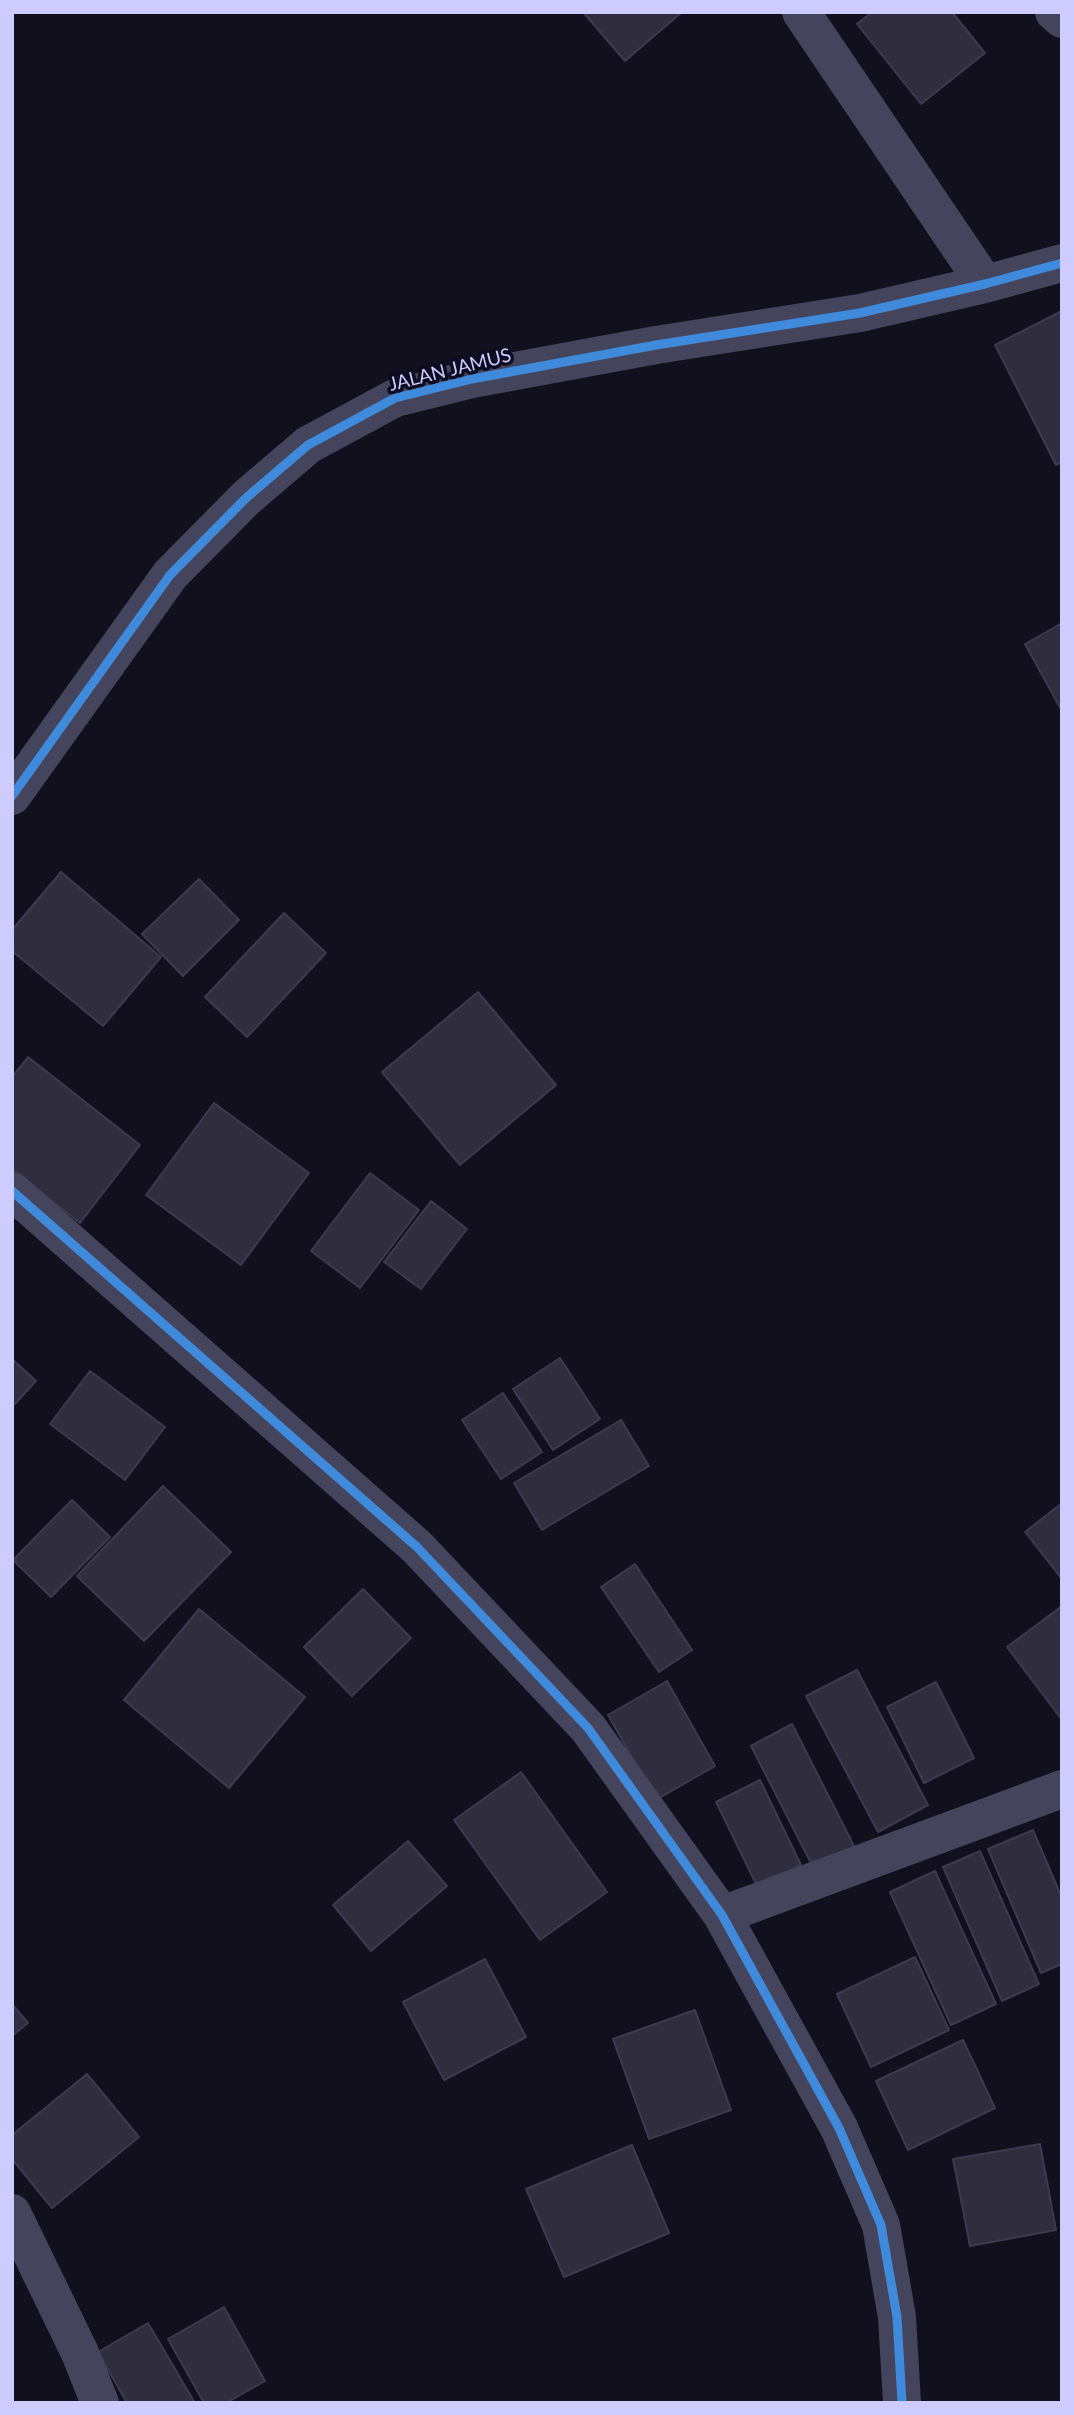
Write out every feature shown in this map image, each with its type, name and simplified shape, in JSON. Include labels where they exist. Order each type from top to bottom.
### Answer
[{"type":"street","points":[[801,12],[985,284]]},
{"type":"street","points":[[1054,12],[1062,19]]},
{"type":"street","name":"JALAN JAMUS","points":[[12,796],[170,575],[246,498],[308,445],[395,398],[472,379],[617,352],[860,313],[1062,263]]},
{"type":"street","points":[[12,1191],[417,1547],[588,1728],[722,1915],[839,2128],[881,2225],[897,2317],[902,2403]]},
{"type":"street","points":[[722,1915],[1062,1789]]},
{"type":"street","points":[[12,2213],[80,2353],[100,2403]]},
{"type":"building","points":[[583,12],[682,12],[625,61]]},
{"type":"building","points":[[872,12],[952,12],[985,53],[921,104],[857,24]]},
{"type":"building","points":[[1062,311],[1062,462],[1056,465],[995,345]]},
{"type":"building","points":[[1062,623],[1062,711],[1025,644]]},
{"type":"building","points":[[61,872],[161,957],[103,1026],[12,951],[12,930]]},
{"type":"building","points":[[199,879],[239,920],[183,976],[142,934]]},
{"type":"building","points":[[284,913],[326,953],[247,1037],[205,997]]},
{"type":"building","points":[[478,992],[556,1085],[460,1165],[382,1072]]},
{"type":"building","points":[[28,1057],[140,1145],[80,1223],[12,1169],[12,1077]]},
{"type":"building","points":[[214,1103],[309,1173],[241,1265],[146,1195]]},
{"type":"building","points":[[370,1173],[419,1210],[360,1288],[311,1251]]},
{"type":"building","points":[[431,1201],[467,1229],[421,1289],[384,1262]]},
{"type":"building","points":[[560,1358],[600,1419],[553,1450],[513,1389]]},
{"type":"building","points":[[12,1359],[36,1381],[12,1407]]},
{"type":"building","points":[[90,1371],[165,1427],[125,1480],[50,1424]]},
{"type":"building","points":[[503,1393],[542,1452],[501,1479],[462,1420]]},
{"type":"building","points":[[621,1420],[649,1466],[542,1530],[514,1483]]},
{"type":"building","points":[[163,1486],[231,1552],[144,1641],[77,1576]]},
{"type":"building","points":[[72,1500],[110,1537],[51,1597],[13,1560]]},
{"type":"building","points":[[1062,1503],[1062,1579],[1025,1532]]},
{"type":"building","points":[[635,1564],[692,1650],[659,1672],[601,1587]]},
{"type":"building","points":[[363,1589],[411,1638],[352,1696],[304,1647]]},
{"type":"building","points":[[1062,1606],[1062,1720],[1007,1647]]},
{"type":"building","points":[[199,1609],[305,1697],[229,1788],[124,1700]]},
{"type":"building","points":[[857,1670],[928,1805],[878,1832],[806,1696]]},
{"type":"building","points":[[667,1681],[715,1766],[656,1800],[608,1715]]},
{"type":"building","points":[[936,1682],[974,1758],[924,1783],[887,1707]]},
{"type":"building","points":[[792,1724],[855,1848],[814,1869],[751,1746]]},
{"type":"building","points":[[521,1772],[607,1892],[540,1940],[454,1820]]},
{"type":"building","points":[[760,1780],[801,1865],[757,1886],[716,1802]]},
{"type":"building","points":[[1033,1830],[1062,1898],[1062,1964],[1041,1973],[988,1849]]},
{"type":"building","points":[[408,1841],[447,1886],[371,1951],[333,1905]]},
{"type":"building","points":[[980,1851],[1039,1984],[1002,2001],[943,1867]]},
{"type":"building","points":[[935,1871],[996,2004],[951,2025],[890,1892]]},
{"type":"building","points":[[915,1957],[949,2030],[871,2067],[837,1994]]},
{"type":"building","points":[[485,1959],[526,2037],[444,2080],[403,2002]]},
{"type":"building","points":[[12,2004],[28,2023],[12,2036]]},
{"type":"building","points":[[695,2010],[731,2110],[649,2139],[613,2039]]},
{"type":"building","points":[[963,2040],[995,2108],[908,2150],[876,2081]]},
{"type":"building","points":[[87,2074],[139,2137],[52,2208],[12,2159],[12,2135]]},
{"type":"building","points":[[1040,2144],[1056,2230],[970,2246],[953,2159]]},
{"type":"building","points":[[632,2145],[669,2233],[564,2277],[526,2189]]},
{"type":"building","points":[[224,2307],[265,2381],[226,2403],[204,2403],[168,2339]]},
{"type":"building","points":[[148,2323],[195,2403],[127,2403],[98,2352]]},
{"type":"cycle path","points":[[12,796],[170,575],[246,498],[308,445],[395,398],[472,379],[656,345],[860,313],[1062,263]]},
{"type":"cycle path","points":[[12,1191],[417,1547],[588,1728],[722,1915],[839,2128],[881,2225],[897,2317],[902,2403]]}]
